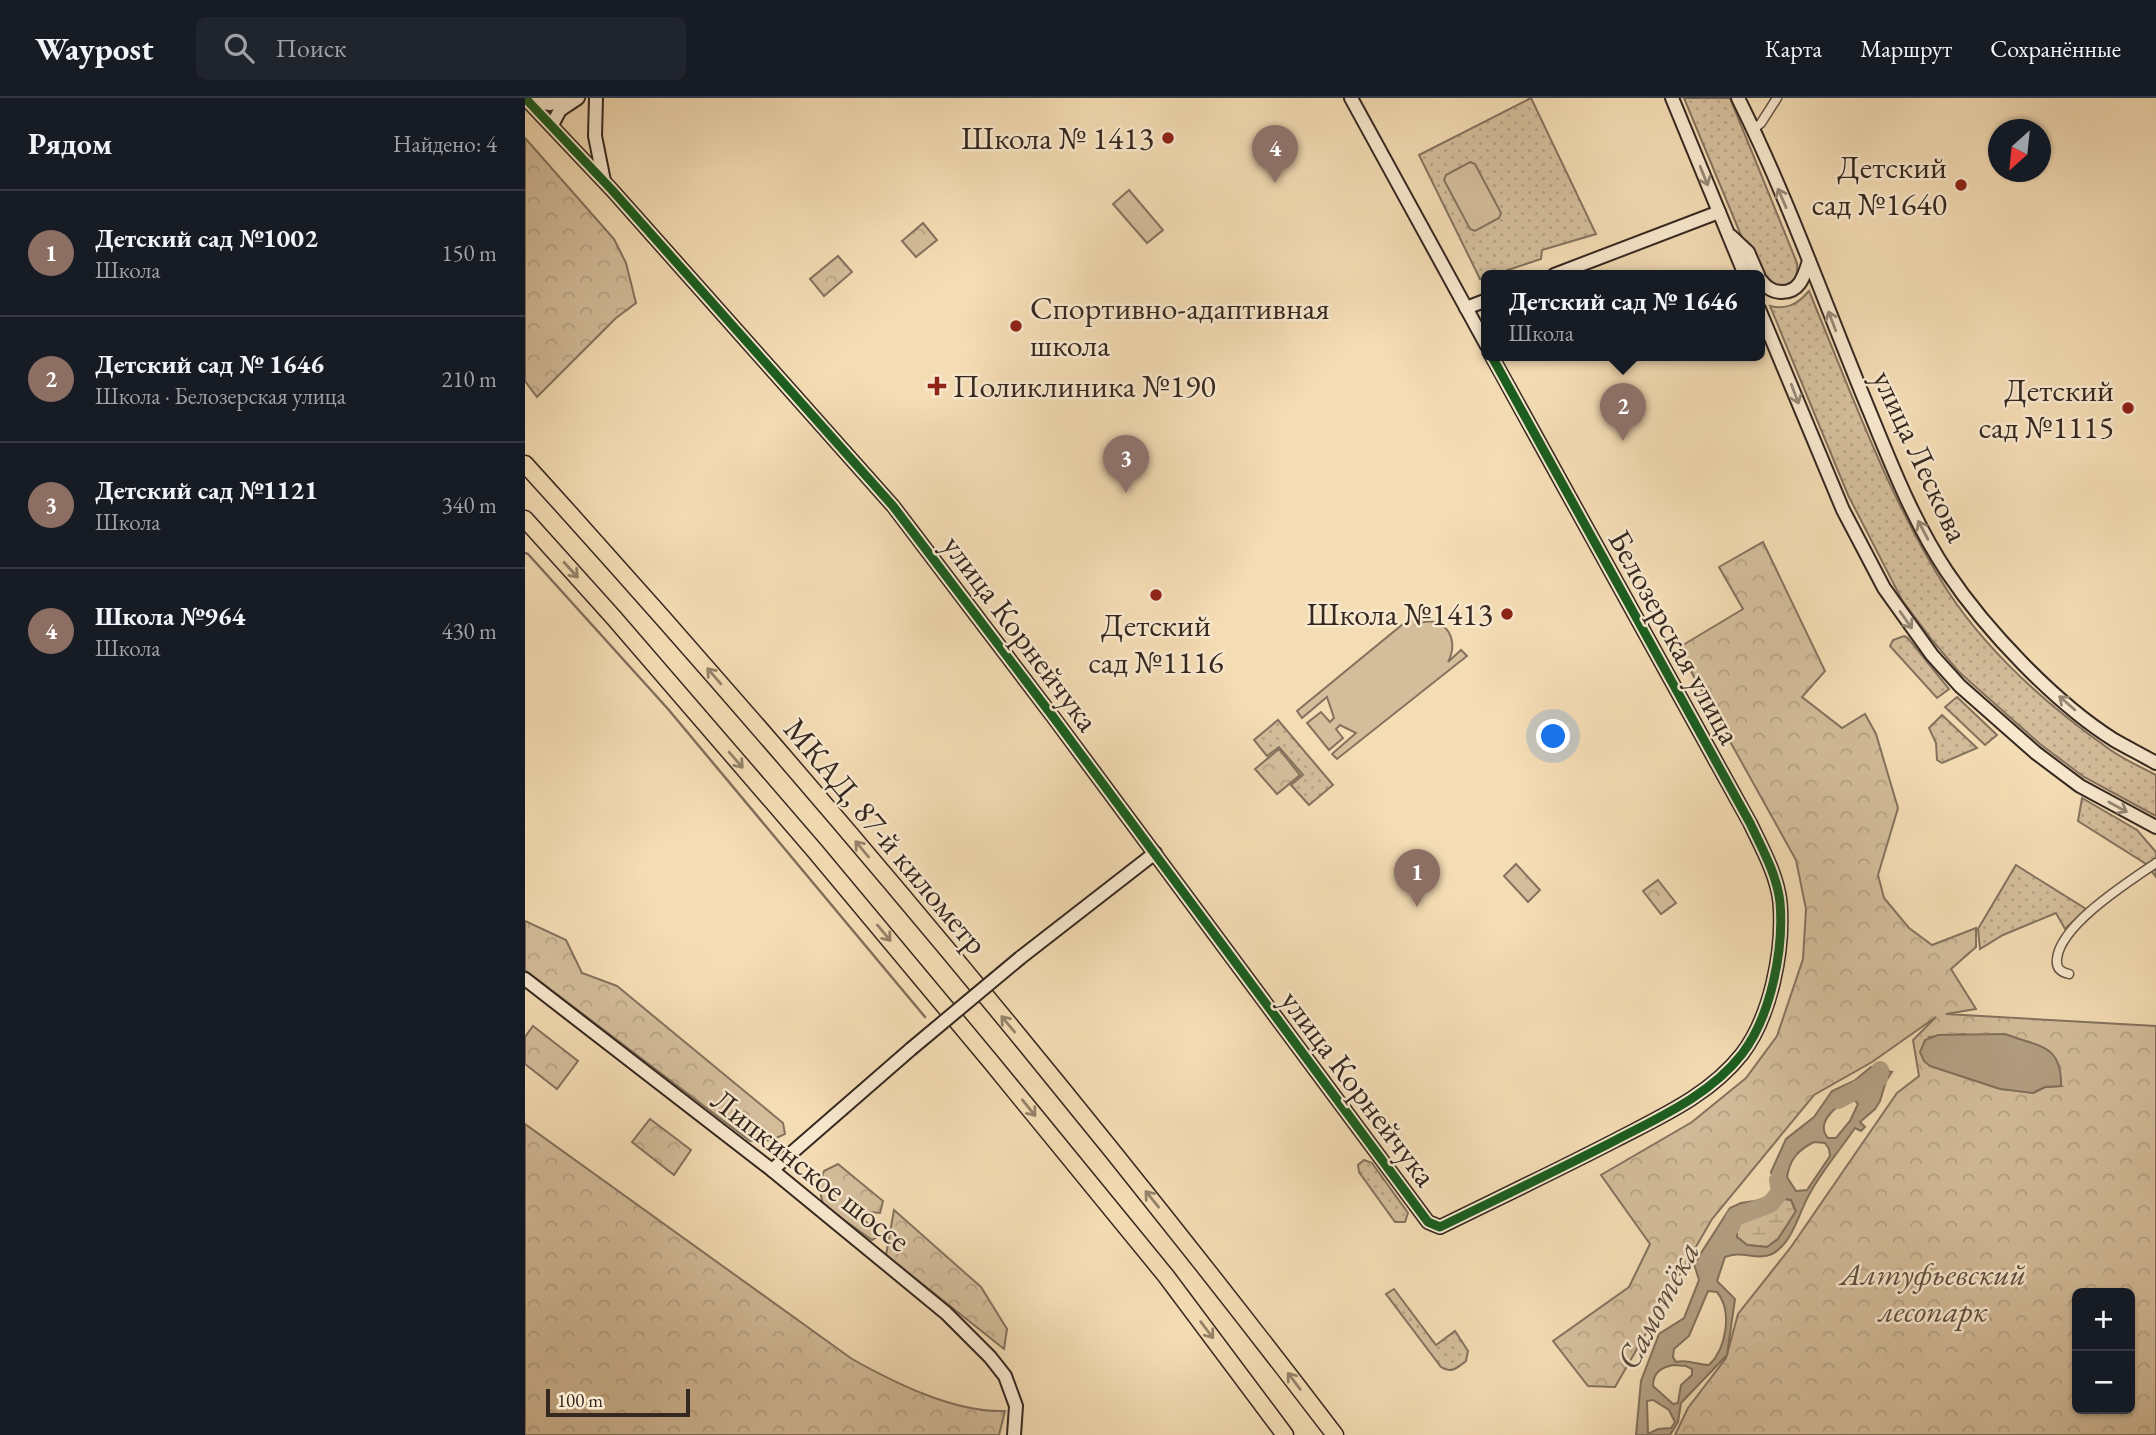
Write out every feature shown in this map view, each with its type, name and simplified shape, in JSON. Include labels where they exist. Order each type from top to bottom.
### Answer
[{"type":"highway","name":"МКАД, 87-й километр","points":[[525,464],[642,593],[835,817],[1195,1252],[1335,1435]]},
{"type":"highway","name":"МКАД, 87-й километр","points":[[525,519],[815,851],[1166,1276],[1285,1435]]},
{"type":"street","points":[[526,99],[550,104],[568,98]]},
{"type":"street","points":[[552,125],[560,110],[578,98]]},
{"type":"street","points":[[596,98],[595,136],[604,181]]},
{"type":"street","points":[[1351,98],[1481,336]]},
{"type":"street","points":[[1672,98],[1743,270]]},
{"type":"street","name":"улица Лескова","points":[[1738,98],[1809,261],[1901,486],[1946,570],[1973,609],[2003,643],[2053,691],[2113,739],[2156,763]]},
{"type":"street","points":[[1753,129],[1761,123],[1777,98]]},
{"type":"street","name":"улица Корнейчука","points":[[526,99],[604,181],[893,506],[1155,853],[1428,1222],[1440,1227]]},
{"type":"street","points":[[569,144],[582,148],[590,144],[595,136]]},
{"type":"street","points":[[1567,270],[1720,212]]},
{"type":"street","points":[[1728,234],[1748,252],[1756,270]]},
{"type":"street","points":[[1765,286],[1776,292],[1789,292],[1799,284],[1809,261]]},
{"type":"street","points":[[1466,308],[1481,302]]},
{"type":"street","points":[[1765,323],[1848,520],[1884,587],[1932,655],[1960,686],[2036,753],[2080,786],[2156,827]]},
{"type":"street","name":"Белозерская улица","points":[[1440,1227],[1683,1105],[1719,1077],[1742,1054],[1760,1025],[1780,954],[1780,901],[1771,868],[1750,823],[1494,361]]},
{"type":"street","points":[[772,1170],[1020,958],[1155,853]]},
{"type":"street","points":[[2069,974],[2062,972],[2057,963],[2065,937],[2076,923],[2156,863]]},
{"type":"street","name":"Липкинское шоссе","points":[[525,979],[772,1170],[946,1313],[1005,1376],[1016,1406],[1014,1435]]},
{"type":"green space","points":[[1531,98],[1596,234],[1542,250],[1541,259],[1508,270],[1481,270],[1480,279],[1419,155]]},
{"type":"green space","points":[[1684,98],[1730,98],[1797,263],[1793,281],[1780,286],[1768,284],[1765,270],[1760,270],[1743,240]]},
{"type":"green space","points":[[525,138],[614,239],[626,263],[636,303],[616,318],[537,397],[525,381]]},
{"type":"green space","points":[[1470,162],[1475,164],[1501,213],[1499,218],[1475,231],[1470,229],[1444,180],[1446,175]]},
{"type":"green space","points":[[1129,190],[1163,230],[1147,243],[1113,204]]},
{"type":"green space","points":[[923,223],[937,240],[916,257],[902,241]]},
{"type":"green space","points":[[838,256],[852,272],[824,296],[810,279]]},
{"type":"green space","points":[[1809,291],[1888,481],[1947,590],[1980,634],[2040,694],[2111,750],[2156,775],[2156,816],[2084,777],[2040,744],[1959,672],[1902,600],[1848,495],[1770,306],[1792,305]]},
{"type":"green space","name":"Алтуфьевский лесопарк","points":[[1763,542],[1825,671],[1802,697],[1842,728],[1865,714],[1876,734],[1898,808],[1878,875],[1884,898],[1909,928],[1932,945],[1976,928],[1976,947],[1951,969],[1976,1009],[1946,1014],[2156,1026],[2156,1435],[1675,1435],[1688,1408],[1726,1358],[1738,1314],[1791,1247],[1897,1093],[1919,1076],[1913,1040],[1936,1017],[1872,1062],[1814,1095],[1712,1219],[1615,1387],[1588,1386],[1553,1341],[1629,1287],[1650,1244],[1601,1175],[1692,1122],[1746,1078],[1777,1036],[1803,959],[1806,909],[1796,860],[1678,648],[1743,609],[1719,567]],"holes":[[[1964,1034],[2061,1086],[2045,1087],[2033,1093],[1930,1037]]]},
{"type":"green space","points":[[1425,606],[1430,612],[1415,625],[1434,622],[1447,630],[1452,644],[1448,662],[1461,650],[1467,656],[1337,759],[1332,754],[1356,733],[1340,725],[1336,729],[1343,738],[1329,750],[1307,723],[1321,712],[1330,722],[1334,718],[1327,697],[1302,718],[1297,711]]},
{"type":"green space","points":[[1904,636],[1949,689],[1937,698],[1890,646],[1893,640]]},
{"type":"green space","points":[[1957,697],[1997,735],[1985,745],[1945,707]]},
{"type":"green space","points":[[1942,715],[1977,748],[1942,763],[1937,760],[1936,743],[1929,728]]},
{"type":"green space","points":[[1278,720],[1333,785],[1309,805],[1291,785],[1303,775],[1279,747],[1267,756],[1254,740]]},
{"type":"green space","points":[[1279,749],[1300,775],[1277,794],[1255,769]]},
{"type":"green space","points":[[2082,798],[2137,830],[2156,852],[2156,877],[2146,864],[2078,821]]},
{"type":"green space","points":[[1516,864],[1540,890],[1528,902],[1504,876]]},
{"type":"green space","points":[[2016,865],[2086,909],[2065,929],[2056,913],[2003,935],[1980,949],[1978,929]]},
{"type":"green space","points":[[1658,880],[1676,903],[1661,914],[1643,891]]},
{"type":"green space","points":[[525,921],[566,940],[582,973],[617,986],[783,1123],[785,1134],[772,1140],[750,1141],[525,970]]},
{"type":"green space","points":[[533,1026],[578,1061],[557,1089],[525,1064],[525,1037]]},
{"type":"green space","points":[[650,1119],[691,1150],[674,1175],[632,1142]]},
{"type":"green space","points":[[525,1124],[852,1359],[906,1387],[946,1402],[1005,1411],[999,1435],[525,1435]]},
{"type":"green space","points":[[1364,1160],[1372,1163],[1408,1213],[1405,1222],[1395,1222],[1359,1172],[1358,1165]]},
{"type":"green space","points":[[838,1164],[883,1201],[880,1213],[869,1212],[863,1219],[879,1236],[872,1240],[823,1205],[819,1186],[824,1171]]},
{"type":"green space","points":[[1779,1198],[1791,1200],[1796,1212],[1778,1239],[1767,1247],[1747,1245],[1737,1237],[1737,1222],[1752,1208]]},
{"type":"green space","points":[[894,1210],[981,1287],[1007,1329],[1004,1349],[886,1255]]},
{"type":"green space","points":[[1394,1289],[1436,1345],[1455,1331],[1468,1351],[1466,1361],[1451,1370],[1441,1367],[1386,1294]]},
{"type":"shaded area","points":[[2005,1034],[2038,1045],[2053,1055],[2060,1072],[2061,1086],[2045,1087],[2033,1093],[2000,1089],[1930,1066],[1920,1052],[1925,1040],[1938,1035]]},
{"type":"shaded area","points":[[1871,1067],[1892,1072],[1875,1109],[1860,1122],[1865,1127],[1861,1131],[1855,1128],[1825,1169],[1785,1243],[1766,1256],[1725,1257],[1717,1281],[1735,1299],[1727,1355],[1681,1403],[1678,1422],[1670,1435],[1636,1435],[1641,1381],[1659,1334],[1684,1318],[1699,1280],[1694,1264],[1730,1208],[1761,1200],[1774,1191],[1775,1182],[1771,1172],[1786,1139],[1814,1117],[1832,1091],[1854,1081]],"holes":[[[1852,1097],[1858,1104],[1850,1121],[1836,1138],[1828,1138],[1824,1126],[1829,1114]],[[1814,1142],[1825,1143],[1830,1156],[1807,1190],[1796,1191],[1787,1177],[1790,1165],[1803,1148]],[[1779,1198],[1791,1200],[1796,1211],[1778,1239],[1767,1247],[1747,1245],[1737,1237],[1737,1222],[1752,1208]],[[1708,1291],[1717,1292],[1725,1309],[1725,1330],[1720,1350],[1709,1365],[1676,1362],[1673,1357],[1674,1349],[1689,1336]],[[1673,1365],[1692,1369],[1692,1375],[1681,1385],[1678,1403],[1673,1404],[1653,1386],[1656,1374]],[[1653,1400],[1669,1410],[1675,1422],[1671,1428],[1658,1429],[1648,1434],[1647,1401]]]},
{"type":"waterway","points":[[525,553],[668,709],[925,1017]]},
{"type":"waterway","name":"Самотёка","points":[[1838,1100],[1879,1078],[1880,1070]]},
{"type":"waterway","name":"Самотёка","points":[[1730,1228],[1735,1217],[1770,1204],[1780,1192],[1778,1180]]},
{"type":"cycle path","points":[[525,98],[612,190],[893,506],[1428,1222],[1440,1227],[1650,1123],[1715,1082],[1742,1054],[1761,1021],[1773,982],[1780,941],[1780,902],[1776,882],[1750,823],[1494,361]]},
{"type":"place","name":"Школа № 1413","points":[[1168,138]]},
{"type":"place","name":"Школа №964","points":[[1275,183]]},
{"type":"place","name":"Детский сад №1640","points":[[1961,185]]},
{"type":"place","name":"Спортивно-адаптивная школа","points":[[1016,326]]},
{"type":"place","name":"Поликлиника №190","points":[[937,386]]},
{"type":"place","name":"Детский сад №1115","points":[[2128,408]]},
{"type":"place","name":"Детский сад № 1646","points":[[1623,441]]},
{"type":"place","name":"Детский сад №1121","points":[[1126,493]]},
{"type":"place","name":"Детский сад №1116","points":[[1156,595]]},
{"type":"place","name":"Школа №1413","points":[[1507,614]]},
{"type":"place","name":"Детский сад №1002","points":[[1417,907]]}]
